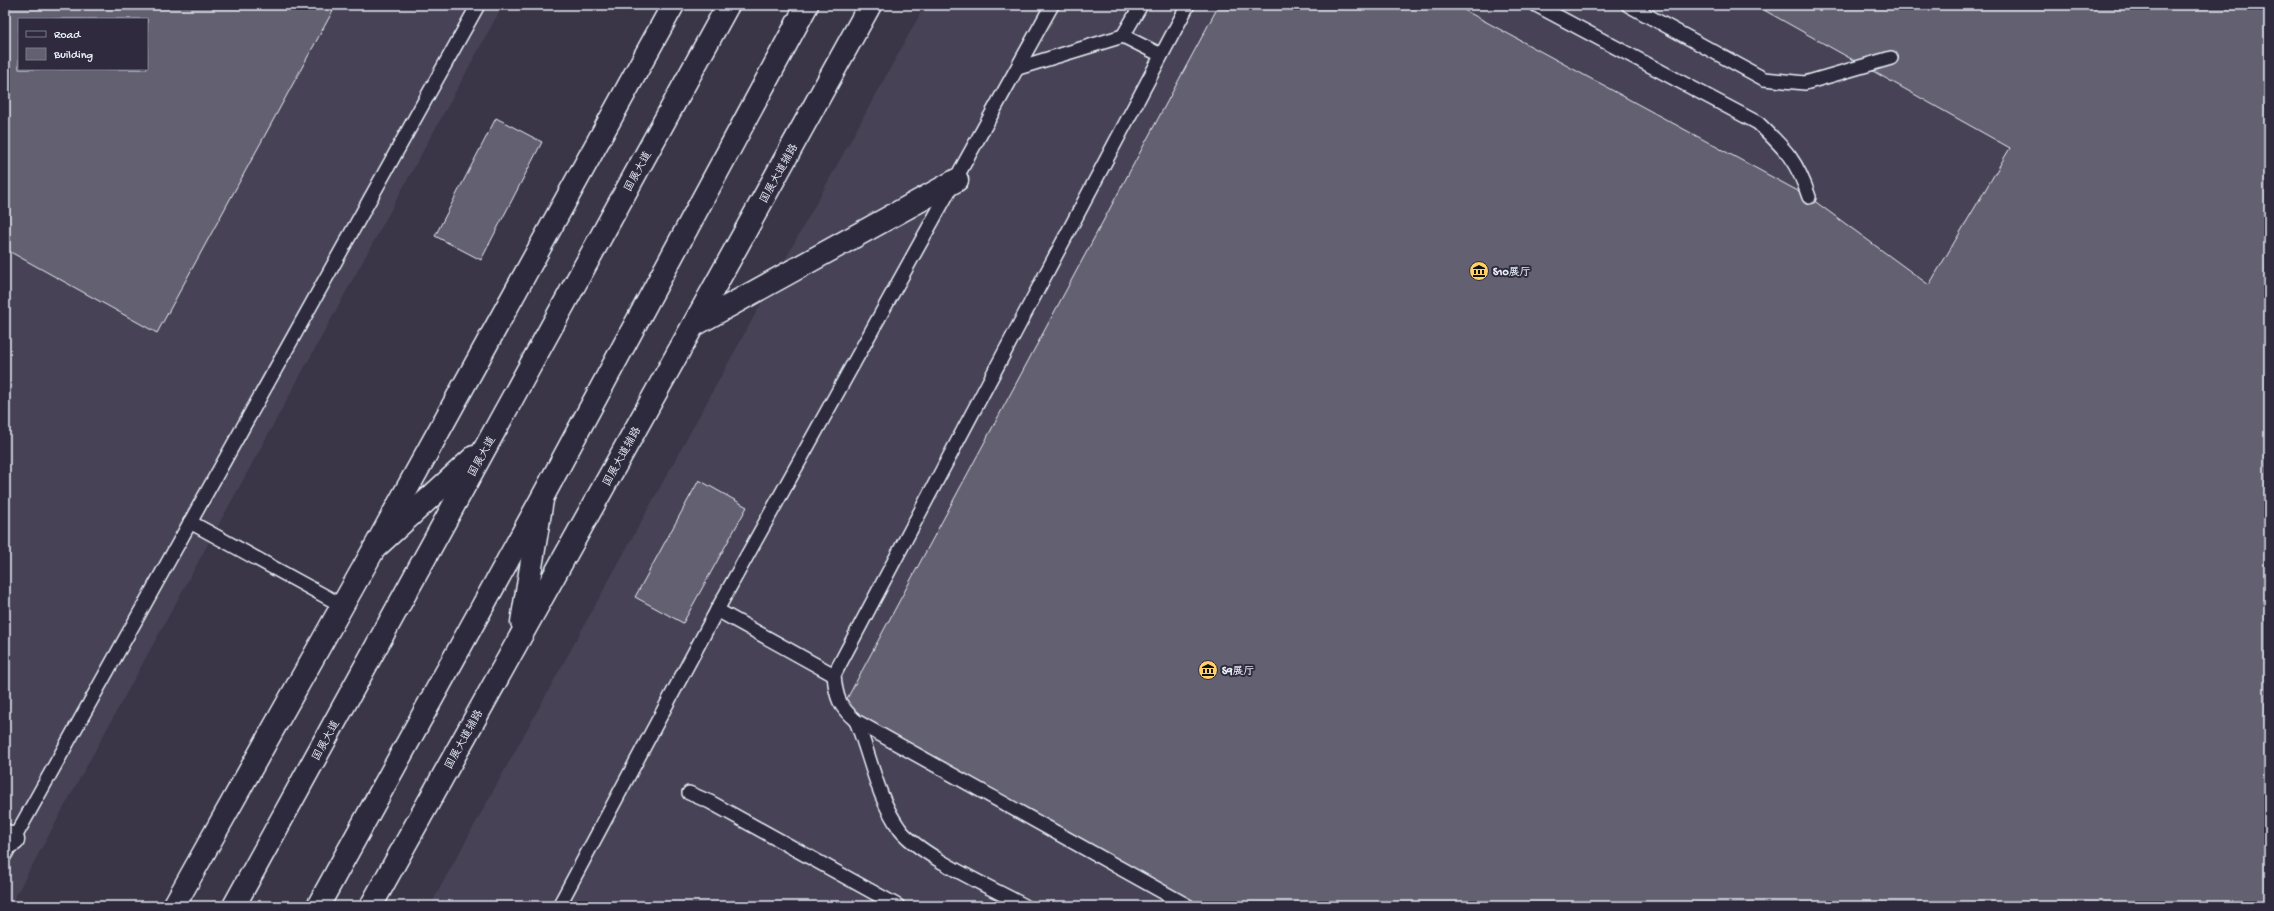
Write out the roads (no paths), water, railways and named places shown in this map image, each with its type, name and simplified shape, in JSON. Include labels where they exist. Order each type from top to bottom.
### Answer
[{"type":"street","points":[[174,906],[343,606],[673,5]]},
{"type":"street","name":"国展大道","points":[[234,906],[728,5]]},
{"type":"street","points":[[318,906],[542,498],[807,5]]},
{"type":"street","name":"国展大道辅路","points":[[371,906],[519,637],[696,324],[870,5]]},
{"type":"street","points":[[696,324],[957,180]]},
{"type":"street","points":[[374,550],[488,444]]},
{"type":"street","points":[[519,637],[542,498]]},
{"type":"lane","points":[[559,906],[717,610],[957,180],[1052,5]]},
{"type":"lane","points":[[1123,36],[1140,5]]},
{"type":"lane","points":[[1188,5],[1024,318],[834,675],[835,692],[842,708],[856,721],[1188,906]]},
{"type":"lane","points":[[1536,5],[1758,123],[1787,152],[1802,176],[1809,197]]},
{"type":"lane","points":[[1628,5],[1764,79],[1805,84],[1891,58]]},
{"type":"lane","points":[[8,843],[190,522],[473,7]]},
{"type":"lane","points":[[1018,68],[1123,36],[1161,55]]},
{"type":"lane","points":[[190,522],[343,606]]},
{"type":"lane","points":[[717,610],[834,675]]},
{"type":"lane","points":[[856,721],[867,746],[874,777],[885,804],[900,830],[922,850],[1025,906]]},
{"type":"lane","points":[[689,793],[710,802],[898,906]]},
{"type":"place","name":"S10展厅","points":[[1479,271]]},
{"type":"place","name":"S9展厅","points":[[1208,670]]}]
